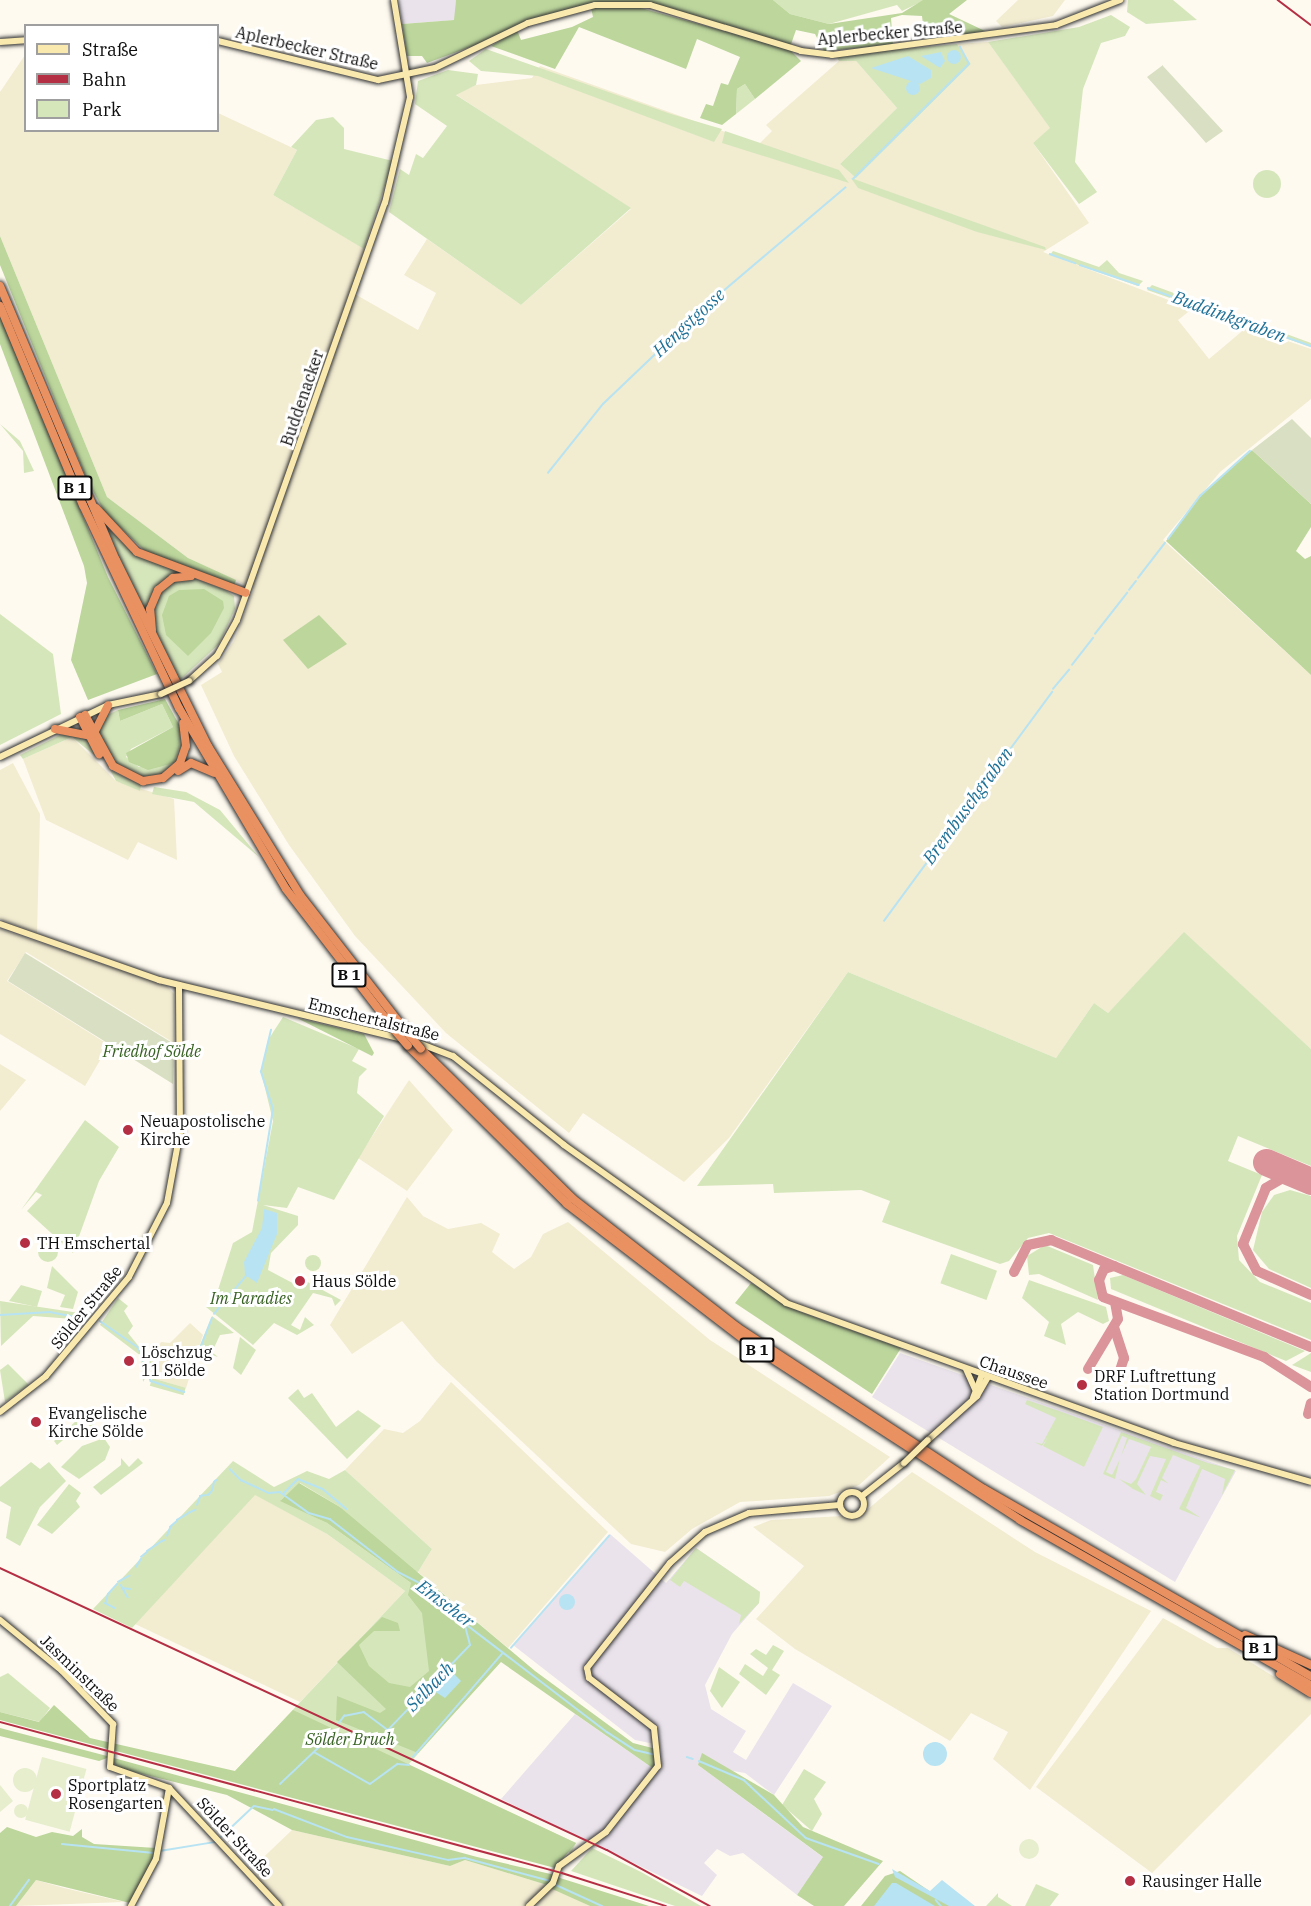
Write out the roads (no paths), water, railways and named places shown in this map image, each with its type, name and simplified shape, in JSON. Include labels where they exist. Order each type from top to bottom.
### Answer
[{"type":"highway","name":"B 1","points":[[0,286],[88,499],[154,640],[270,850],[352,966],[421,1049],[572,1198],[737,1327],[984,1489],[1209,1620],[1311,1676]]},
{"type":"highway","name":"B 1","points":[[0,306],[92,525],[179,708],[217,776],[306,917],[408,1046],[559,1197],[700,1309],[962,1484],[1248,1651],[1311,1685]]},
{"type":"highway","points":[[88,499],[137,552],[245,595]]},
{"type":"highway","points":[[154,640],[152,601],[173,578],[200,577],[245,595]]},
{"type":"highway","points":[[91,735],[96,721],[108,705]]},
{"type":"highway","points":[[55,729],[76,729],[91,735],[121,773],[158,780],[175,770],[184,755],[179,708]]},
{"type":"highway","points":[[83,716],[110,768],[132,782],[159,784],[191,763],[217,776]]},
{"type":"highway","points":[[1209,1620],[1311,1665]]},
{"type":"highway","points":[[1248,1651],[1311,1693]]},
{"type":"main road","name":"Buddenacker","points":[[0,757],[108,705],[161,694],[189,681],[221,650],[245,595],[380,216],[409,108],[408,76],[394,0]]},
{"type":"main road","name":"Aplerbecker Straße","points":[[219,41],[365,79],[408,76],[464,56],[543,17],[595,5],[650,5],[801,51],[832,55],[1056,25],[1119,1]]},
{"type":"main road","points":[[0,42],[24,40]]},
{"type":"main road","name":"Emschertalstraße","points":[[0,924],[179,985],[422,1043],[453,1056],[542,1129],[751,1280]]},
{"type":"main road","name":"Sölder Straße","points":[[0,1412],[46,1376],[129,1277],[166,1203],[180,1137],[179,985]]},
{"type":"main road","name":"Chaussee","points":[[751,1280],[798,1308],[965,1369],[1204,1452],[1311,1482]]},
{"type":"main road","points":[[965,1369],[975,1389]]},
{"type":"main road","points":[[973,1398],[975,1389],[985,1376]]},
{"type":"main road","points":[[862,1496],[904,1463],[973,1398],[985,1376]]},
{"type":"main road","points":[[840,1505],[848,1492],[862,1496]]},
{"type":"main road","points":[[840,1505],[845,1514],[856,1515],[864,1507],[862,1496]]},
{"type":"main road","points":[[529,1906],[553,1882],[559,1866],[606,1832],[657,1769],[654,1728],[586,1671],[661,1575],[696,1539],[738,1516],[840,1505]]},
{"type":"main road","name":"Jasminstraße","points":[[0,1620],[62,1671],[113,1724],[110,1767],[169,1788]]},
{"type":"main road","points":[[131,1906],[156,1859],[169,1788]]},
{"type":"main road","name":"Sölder Straße","points":[[169,1788],[279,1906]]},
{"type":"water","points":[[951,50],[957,50],[961,57],[957,64],[951,64],[947,60],[947,54]]},
{"type":"water","points":[[941,52],[945,61],[940,68],[921,56]]},
{"type":"water","points":[[908,56],[931,70],[931,78],[920,84],[871,68]]},
{"type":"water","points":[[913,81],[918,83],[920,88],[918,93],[913,95],[908,93],[906,88],[908,83]]},
{"type":"water","points":[[264,1209],[277,1213],[277,1234],[257,1283],[245,1275],[244,1262],[262,1228]]},
{"type":"water","points":[[564,1594],[570,1594],[575,1602],[573,1608],[564,1610],[559,1605],[559,1599]]},
{"type":"water","points":[[450,1670],[461,1681],[445,1698],[429,1688]]},
{"type":"water","points":[[935,1742],[943,1746],[947,1754],[943,1762],[935,1766],[927,1762],[923,1754],[927,1746]]},
{"type":"water","points":[[892,1869],[930,1891],[942,1880],[975,1906],[949,1906],[895,1877]]},
{"type":"water","points":[[892,1883],[896,1883],[935,1906],[874,1906]]},
{"type":"waterway","name":"Hengstgosse","points":[[853,179],[969,64],[960,47]]},
{"type":"waterway","name":"Hengstgosse","points":[[548,473],[603,404],[708,304],[845,188]]},
{"type":"waterway","name":"Buddinkgraben","points":[[1050,254],[1075,263]]},
{"type":"waterway","name":"Buddinkgraben","points":[[1080,265],[1139,285]]},
{"type":"waterway","name":"Buddinkgraben","points":[[1148,288],[1311,346]]},
{"type":"waterway","name":"Brembuschgraben","points":[[1168,539],[1200,496],[1250,451]]},
{"type":"waterway","name":"Brembuschgraben","points":[[1138,578],[1165,543]]},
{"type":"waterway","name":"Brembuschgraben","points":[[1129,590],[1136,581]]},
{"type":"waterway","name":"Brembuschgraben","points":[[1095,634],[1127,593]]},
{"type":"waterway","name":"Brembuschgraben","points":[[1072,665],[1093,638]]},
{"type":"waterway","name":"Brembuschgraben","points":[[1053,689],[1069,670]]},
{"type":"waterway","name":"Brembuschgraben","points":[[884,921],[1052,692]]},
{"type":"waterway","points":[[258,1201],[273,1109],[261,1072],[271,1030]]},
{"type":"waterway","points":[[214,1314],[246,1276]]},
{"type":"waterway","name":"Emscher","points":[[0,1315],[50,1312],[86,1319]]},
{"type":"waterway","points":[[194,1364],[212,1318]]},
{"type":"waterway","name":"Emscher","points":[[100,1321],[139,1348],[151,1381],[184,1392]]},
{"type":"waterway","name":"Emscher","points":[[230,1469],[241,1480],[269,1493],[280,1492],[309,1513],[330,1519],[398,1572],[422,1584],[433,1599],[607,1732],[635,1750],[653,1754]]},
{"type":"waterway","points":[[283,1494],[298,1479],[323,1489],[347,1509]]},
{"type":"waterway","points":[[212,1491],[214,1482]]},
{"type":"waterway","points":[[208,1495],[211,1492]]},
{"type":"waterway","points":[[200,1496],[206,1495]]},
{"type":"waterway","points":[[197,1505],[200,1497]]},
{"type":"waterway","points":[[188,1513],[195,1510]]},
{"type":"waterway","points":[[177,1520],[187,1514]]},
{"type":"waterway","points":[[170,1527],[177,1521]]},
{"type":"waterway","points":[[167,1536],[170,1528]]},
{"type":"waterway","points":[[511,1648],[609,1536]]},
{"type":"waterway","points":[[160,1542],[165,1540]]},
{"type":"waterway","points":[[147,1551],[159,1543]]},
{"type":"waterway","points":[[141,1557],[147,1552]]},
{"type":"waterway","points":[[136,1567],[141,1559]]},
{"type":"waterway","points":[[118,1582],[129,1576]]},
{"type":"waterway","points":[[109,1593],[117,1584]]},
{"type":"waterway","points":[[121,1585],[128,1597]]},
{"type":"waterway","points":[[122,1588],[130,1589]]},
{"type":"waterway","points":[[106,1602],[108,1594]]},
{"type":"waterway","points":[[105,1603],[115,1608]]},
{"type":"waterway","name":"Selbach","points":[[339,1723],[344,1716],[364,1712],[388,1730],[470,1645],[464,1622]]},
{"type":"waterway","points":[[413,1757],[502,1654]]},
{"type":"waterway","name":"Selbach","points":[[280,1784],[336,1731]]},
{"type":"waterway","points":[[314,1752],[370,1784],[398,1764],[409,1765]]},
{"type":"waterway","name":"Emscher","points":[[687,1757],[693,1759]]},
{"type":"waterway","name":"Emscher","points":[[699,1761],[744,1780],[806,1838],[879,1864]]},
{"type":"waterway","name":"Selbach","points":[[221,1837],[254,1806],[273,1810]]},
{"type":"waterway","points":[[274,1809],[347,1837],[448,1860],[465,1858],[550,1881]]},
{"type":"waterway","name":"Selbach","points":[[160,1851],[215,1842]]},
{"type":"waterway","name":"Selbach","points":[[62,1844],[154,1853]]},
{"type":"waterway","name":"Selbach","points":[[10,1906],[29,1880]]},
{"type":"waterway","points":[[554,1884],[602,1906]]},
{"type":"waterway","name":"Emscher","points":[[936,1900],[941,1906]]},
{"type":"railway","points":[[1278,0],[1311,25]]},
{"type":"railway","points":[[0,1568],[607,1850],[710,1906]]},
{"type":"railway","points":[[0,1722],[562,1873],[666,1906]]},
{"type":"place","name":"Neuapostolische Kirche","points":[[128,1130]]},
{"type":"place","name":"TH Emschertal","points":[[25,1243]]},
{"type":"place","name":"Haus Sölde","points":[[300,1281]]},
{"type":"place","name":"Löschzug 11 Sölde","points":[[129,1361]]},
{"type":"place","name":"DRF Luftrettung Station Dortmund","points":[[1082,1385]]},
{"type":"place","name":"Evangelische Kirche Sölde","points":[[36,1422]]},
{"type":"place","name":"Sportplatz Rosengarten","points":[[56,1794]]},
{"type":"place","name":"Rausinger Halle","points":[[1130,1881]]},
{"type":"park label","name":"Friedhof Sölde","points":[[152,1051]]},
{"type":"park label","name":"Im Paradies","points":[[251,1298]]},
{"type":"park label","name":"Sölder Bruch","points":[[350,1739]]}]
